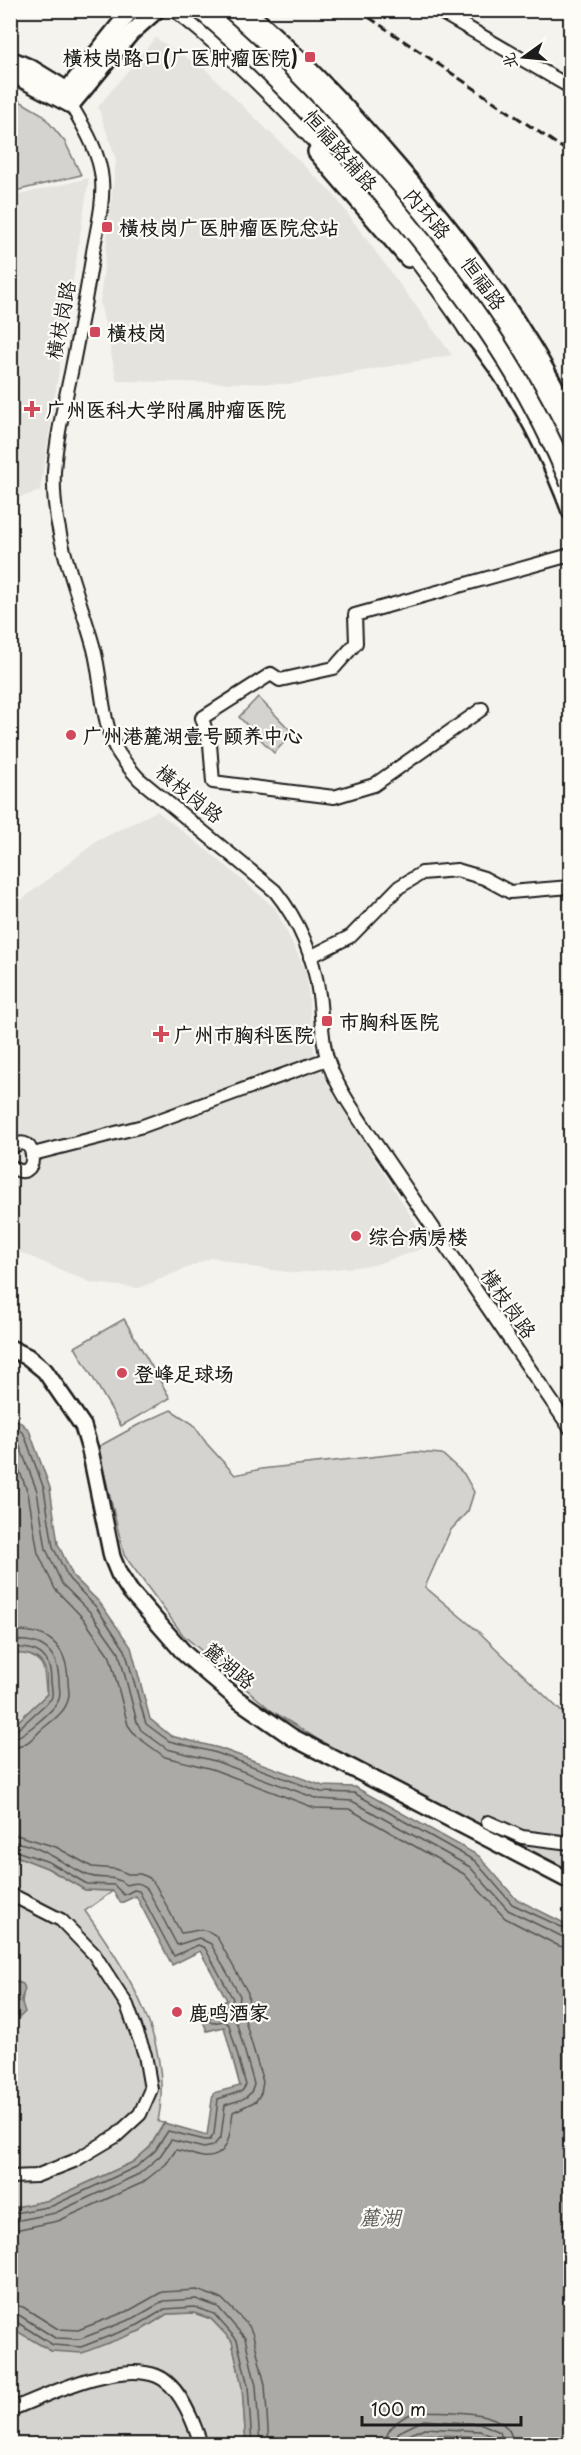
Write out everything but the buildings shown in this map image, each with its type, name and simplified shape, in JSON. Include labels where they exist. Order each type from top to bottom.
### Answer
[{"type":"highway","points":[[178,10],[249,69],[284,104],[399,233],[443,290],[473,336]]},
{"type":"highway","name":"内环路","points":[[203,10],[309,111],[435,256],[514,369],[539,415],[570,483]]},
{"type":"highway","name":"内环路","points":[[228,10],[303,78],[440,231],[496,307],[530,359],[570,438]]},
{"type":"main road","points":[[69,97],[131,10]]},
{"type":"main road","points":[[69,97],[131,33],[157,10]]},
{"type":"main road","name":"恒福路辅路","points":[[178,10],[290,123],[473,336],[534,432],[570,511]]},
{"type":"main road","name":"恒福路","points":[[203,10],[282,80],[360,164],[448,269],[506,351],[539,409],[570,476]]},
{"type":"main road","name":"恒福路辅路","points":[[246,10],[322,81],[453,231],[509,308],[570,415]]},
{"type":"main road","name":"横枝岗路","points":[[10,59],[31,68],[69,97]]},
{"type":"main road","points":[[10,73],[69,97]]},
{"type":"main road","points":[[473,336],[506,351]]},
{"type":"main road","name":"麓湖路","points":[[10,1348],[28,1357],[45,1371],[83,1426],[112,1557],[119,1574],[130,1591],[185,1654],[237,1699],[292,1737],[570,1881]]},
{"type":"street","points":[[437,10],[570,87]]},
{"type":"street","name":"横枝岗路","points":[[69,97],[97,157],[102,194],[85,301],[61,423],[54,471],[54,499],[67,563],[94,651],[108,727],[115,746],[125,764],[139,779],[275,891],[297,925],[316,975],[327,1059],[339,1085],[367,1131],[570,1428]]},
{"type":"street","points":[[482,709],[374,785],[334,797],[213,782],[210,744],[202,718],[271,674],[280,680],[334,668],[356,643],[355,615],[570,555]]},
{"type":"street","points":[[310,957],[351,936],[399,887],[422,873],[457,870],[484,878],[510,892],[570,887]]},
{"type":"street","points":[[33,1154],[143,1126],[327,1059]]},
{"type":"street","points":[[10,1149],[16,1145],[24,1145],[33,1154],[33,1162],[27,1169],[12,1172]]},
{"type":"street","points":[[488,1822],[522,1837],[570,1843]]},
{"type":"street","points":[[10,1894],[61,1920],[93,1954],[127,2005],[145,2055],[151,2089],[140,2114],[116,2136],[74,2161],[36,2176],[10,2177]]},
{"type":"street","points":[[10,2410],[76,2383],[134,2370],[159,2376],[180,2397],[195,2425],[201,2445]]},
{"type":"shaded area","points":[[155,38],[205,69],[333,194],[452,355],[291,384],[117,381],[100,302],[116,159],[98,107]]},
{"type":"shaded area","points":[[11,96],[42,114],[65,142],[81,175],[11,192]]},
{"type":"shaded area","name":"广州医科大学附属肿瘤医院","points":[[89,178],[40,491],[11,500],[11,197]]},
{"type":"shaded area","points":[[258,697],[293,733],[274,753],[239,717]]},
{"type":"shaded area","name":"广州市胸科医院","points":[[157,811],[275,908],[306,971],[314,1052],[328,1085],[430,1246],[374,1265],[295,1273],[251,1267],[213,1257],[139,1288],[92,1283],[17,1251],[11,1251],[11,908],[97,841]]},
{"type":"shaded area","name":"登峰足球场","points":[[124,1319],[170,1398],[121,1426],[75,1347]]},
{"type":"shaded area","points":[[171,1410],[193,1424],[207,1444],[235,1475],[261,1469],[416,1452],[442,1454],[464,1474],[474,1492],[468,1511],[450,1531],[425,1587],[479,1632],[570,1720],[570,1870],[346,1757],[272,1711],[183,1635],[124,1555],[98,1447]]},
{"type":"shaded area","points":[[24,1653],[32,1656],[41,1664],[47,1694],[11,1728],[11,1654]]},
{"type":"shaded area","points":[[11,1854],[47,1868],[85,1890],[113,1891],[85,1911],[132,1984],[144,2010],[154,2037],[160,2065],[161,2093],[158,2122],[164,2123],[150,2147],[133,2162],[50,2200],[11,2208],[11,2014],[14,2017],[22,2003],[24,1986],[17,1981],[11,1982]]},
{"type":"shaded area","points":[[194,2313],[211,2319],[232,2341],[242,2387],[246,2444],[11,2444],[10,2325],[51,2351],[140,2331],[167,2314]]},
{"type":"shaded area","points":[[424,2434],[480,2437],[485,2444],[403,2444]]},
{"type":"water","name":"麓湖","points":[[11,1414],[29,1430],[50,1488],[58,1544],[73,1576],[100,1603],[131,1647],[150,1719],[171,1736],[219,1748],[323,1786],[355,1787],[479,1856],[516,1899],[570,1926],[570,2444],[497,2444],[480,2437],[424,2434],[403,2444],[246,2444],[242,2387],[232,2341],[211,2319],[194,2313],[167,2314],[140,2331],[82,2353],[51,2351],[20,2333],[11,2325],[11,2208],[50,2200],[133,2162],[150,2147],[164,2123],[207,2135],[213,2093],[240,2086],[224,2027],[207,2031],[201,2016],[227,2000],[200,1951],[172,1965],[136,1896],[121,1903],[113,1891],[85,1890],[47,1868],[11,1854],[11,1728],[47,1694],[46,1672],[43,1664],[35,1657],[26,1654],[11,1654]]},
{"type":"water","points":[[11,1982],[23,1984],[25,1989],[21,2000],[25,2012],[20,2017],[11,2014]]},
{"type":"railway","points":[[358,10],[570,153]]},
{"type":"place","name":"横枝岗路口(广医肿瘤医院)","points":[[310,57]]},
{"type":"place","name":"横枝岗广医肿瘤医院总站","points":[[107,227]]},
{"type":"place","name":"横枝岗","points":[[95,332]]},
{"type":"place","name":"广州医科大学附属肿瘤医院","points":[[32,409]]},
{"type":"place","name":"广州港麓湖壹号颐养中心","points":[[71,735]]},
{"type":"place","name":"市胸科医院","points":[[327,1021]]},
{"type":"place","name":"广州市胸科医院","points":[[161,1034]]},
{"type":"place","name":"综合病房楼","points":[[356,1236]]},
{"type":"place","name":"登峰足球场","points":[[122,1373]]},
{"type":"place","name":"鹿鸣酒家","points":[[177,2012]]}]
